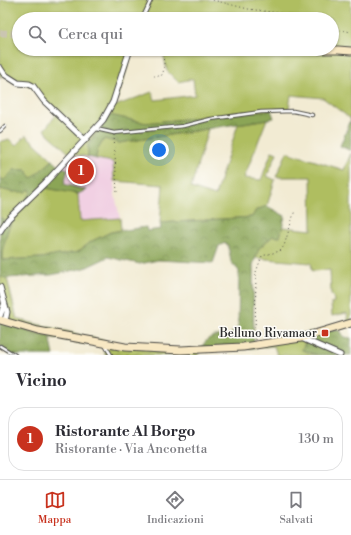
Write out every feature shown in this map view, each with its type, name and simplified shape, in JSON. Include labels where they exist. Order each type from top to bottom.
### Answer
[{"type":"street","points":[[339,50],[351,51]]},
{"type":"street","points":[[0,231],[8,219],[46,182],[107,114],[113,102],[128,56]]},
{"type":"street","points":[[0,68],[4,74],[18,83],[33,86],[44,101],[85,140]]},
{"type":"street","points":[[0,287],[7,315],[1,319]]},
{"type":"street","points":[[1,319],[38,331],[125,347],[181,350],[255,345],[302,338],[351,323]]},
{"type":"street","points":[[302,338],[340,355]]},
{"type":"lane","points":[[145,12],[151,0]]},
{"type":"lane","points":[[95,129],[114,133],[183,126],[211,119],[261,112],[293,112],[312,115]]},
{"type":"lane","points":[[0,131],[5,126]]},
{"type":"lane","points":[[104,343],[111,355]]},
{"type":"lane","points":[[0,346],[15,355]]},
{"type":"path","points":[[212,0],[248,9],[271,12]]},
{"type":"path","points":[[339,29],[351,32]]},
{"type":"path","points":[[154,76],[161,76],[164,72],[165,65],[163,56]]},
{"type":"path","points":[[114,133],[117,193]]},
{"type":"path","points":[[255,345],[256,272],[262,256],[280,251],[284,246],[295,210]]},
{"type":"shaded area","points":[[70,154],[113,162],[115,195],[120,218],[79,221],[78,194],[85,190],[64,184],[59,166]]},
{"type":"green space","points":[[0,0],[351,0],[351,119],[323,98],[291,95],[289,108],[146,123],[109,115],[88,145],[88,157],[70,154],[44,130],[57,114],[32,87],[3,74],[0,78]],"holes":[[[12,12],[339,12],[339,56],[164,56],[167,71],[178,82],[193,79],[195,95],[155,100],[152,92],[115,106],[131,56],[12,56]]]},
{"type":"green space","points":[[271,110],[274,118],[119,143],[104,139],[97,151],[96,159],[88,157],[88,145],[109,115],[146,123]]},
{"type":"green space","points":[[267,119],[244,178],[261,180],[272,151],[277,153],[267,176],[275,180],[267,206],[256,210],[252,217],[160,223],[163,185],[114,181],[113,162],[96,159],[97,151],[104,139],[119,143],[208,129],[191,188],[215,196],[238,124]]},
{"type":"green space","points":[[351,119],[351,151],[340,146]]},
{"type":"green space","points":[[26,135],[53,160],[32,178],[26,170],[14,170],[4,180],[0,179],[0,142],[9,139],[16,146]]},
{"type":"green space","points":[[287,152],[344,170],[351,153],[351,324],[348,325],[347,313],[332,316],[331,303],[334,302],[331,294],[330,270],[312,271],[311,263],[255,258],[259,248],[273,236],[280,237],[282,227],[312,230],[311,177],[276,177]]},
{"type":"green space","points":[[53,160],[59,166],[68,169],[64,184],[86,190],[78,194],[46,188],[33,198],[9,226],[2,252],[2,260],[41,258],[78,252],[92,241],[111,232],[146,227],[147,231],[161,229],[160,223],[252,217],[256,210],[267,206],[285,216],[280,237],[273,236],[259,248],[253,265],[254,348],[199,351],[205,342],[211,337],[229,335],[238,326],[239,271],[231,262],[228,245],[225,243],[219,246],[213,263],[158,260],[140,264],[108,257],[85,268],[51,275],[7,278],[0,277],[0,218],[4,219],[5,224],[31,193],[30,189],[26,192],[13,192],[0,189],[0,179],[4,180],[14,170],[26,170],[32,178]]},
{"type":"green space","points":[[46,188],[78,194],[80,221],[120,218],[121,230],[111,232],[92,241],[78,252],[41,258],[2,260],[5,237],[9,227],[21,210]]},
{"type":"green space","points":[[0,189],[13,192],[30,189],[31,193],[5,225],[4,219],[0,218]]},
{"type":"green space","points":[[0,277],[7,278],[17,319],[106,341],[103,344],[77,343],[34,334],[0,320],[2,304]]},
{"type":"green space","points":[[0,320],[34,334],[50,337],[54,355],[11,355],[0,346]]},
{"type":"green space","points":[[340,330],[344,337],[351,338],[351,355],[317,355],[302,350],[309,332]]},
{"type":"green space","points":[[309,332],[302,350],[317,355],[277,355],[274,346],[254,348],[254,342]]},
{"type":"green space","points":[[103,344],[199,351],[198,355],[105,355]]},
{"type":"tunnel","points":[[0,33],[12,34]]},
{"type":"place","name":"Ristorante Al Borgo","points":[[81,171]]},
{"type":"place","name":"Belluno Rivamaor","points":[[325,333]]}]
